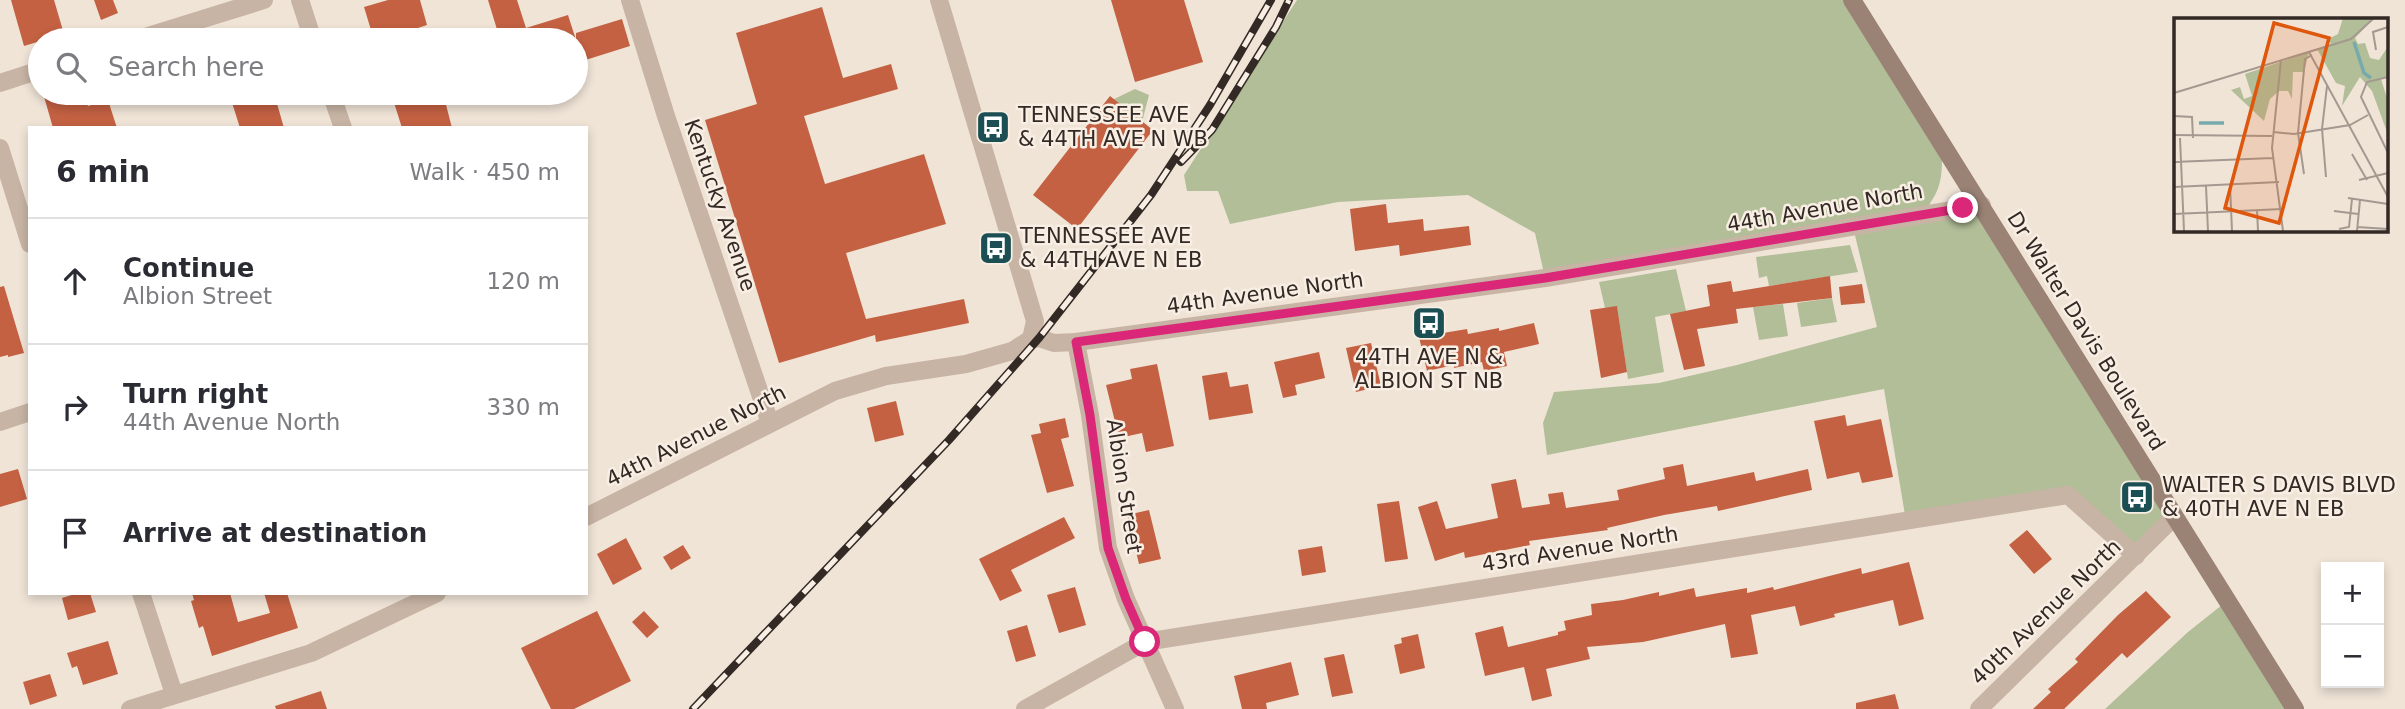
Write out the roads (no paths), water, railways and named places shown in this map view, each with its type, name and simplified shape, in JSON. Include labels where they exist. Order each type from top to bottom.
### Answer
[{"type":"main road","name":"Dr Walter Davis Boulevard","points":[[1852,0],[2295,709]]},
{"type":"street","points":[[174,28],[264,0]]},
{"type":"street","points":[[300,0],[309,28]]},
{"type":"street","name":"Kentucky Avenue","points":[[630,0],[666,117],[770,423]]},
{"type":"street","points":[[939,0],[1035,321],[1031,340]]},
{"type":"street","points":[[0,83],[28,74]]},
{"type":"street","points":[[335,105],[342,126]]},
{"type":"street","points":[[0,148],[28,238]]},
{"type":"street","name":"44th Avenue North","points":[[588,516],[835,391],[886,376],[966,364],[1012,351],[1039,338],[1054,343],[1076,342],[1545,278],[1982,205]]},
{"type":"street","name":"Albion Street","points":[[1076,342],[1092,428],[1108,548],[1126,599],[1175,709]]},
{"type":"street","points":[[0,422],[28,413]]},
{"type":"street","name":"43rd Avenue North","points":[[1025,709],[1145,642],[2068,495],[2136,556]]},
{"type":"street","name":"40th Avenue North","points":[[1979,709],[2174,517]]},
{"type":"street","points":[[142,595],[174,694]]},
{"type":"street","points":[[130,709],[311,653],[433,595]]},
{"type":"railway","points":[[693,709],[949,440],[1039,338],[1151,195],[1210,105],[1271,0]]},
{"type":"railway","points":[[1181,162],[1212,130],[1276,27],[1289,0]]},
{"type":"place","name":"TENNESSEE AVE & 44TH AVE N WB","points":[[993,127]]},
{"type":"place","name":"TENNESSEE AVE & 44TH AVE N EB","points":[[996,248]]},
{"type":"place","name":"44TH AVE N & ALBION ST NB","points":[[1429,323]]},
{"type":"place","name":"WALTER S DAVIS BLVD & 40TH AVE N EB","points":[[2137,497]]}]
